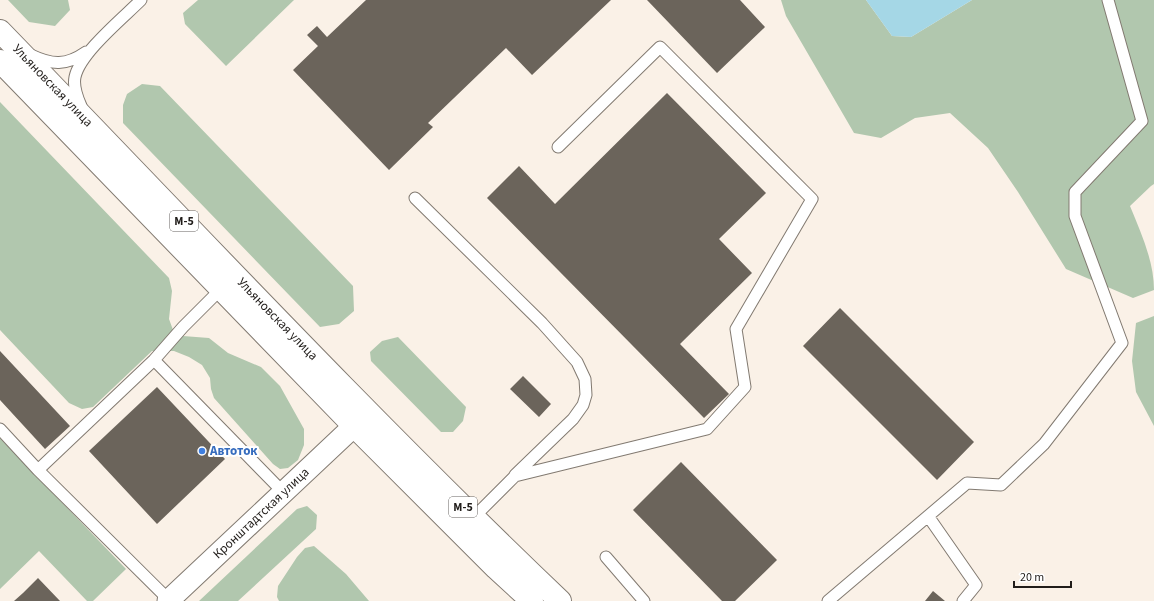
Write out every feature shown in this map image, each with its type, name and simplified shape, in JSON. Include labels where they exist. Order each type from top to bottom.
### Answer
[{"type":"highway","name":"Ульяновская улица","points":[[0,31],[8,54],[221,289],[361,419],[474,517],[560,601]]},
{"type":"highway","name":"Ульяновская улица","points":[[8,54],[92,126],[496,568],[532,601]]},
{"type":"street","name":"Кронштадтская улица","points":[[169,601],[361,419]]},
{"type":"lane","points":[[92,126],[77,99],[74,88],[77,69],[90,50],[141,0]]},
{"type":"lane","points":[[828,601],[967,483],[1001,485],[1044,444],[1122,343],[1075,216],[1075,192],[1142,121],[1108,0]]},
{"type":"lane","points":[[515,476],[707,429],[745,387],[736,329],[812,199],[660,47],[558,147]]},
{"type":"lane","points":[[8,54],[32,56],[44,61],[63,63],[72,61],[90,50]]},
{"type":"lane","points":[[415,198],[542,323],[577,362],[585,379],[586,395],[583,405],[573,419],[474,517]]},
{"type":"lane","points":[[38,470],[154,360],[183,327],[221,289]]},
{"type":"lane","points":[[154,360],[284,492]]},
{"type":"lane","points":[[0,429],[38,470],[169,601]]},
{"type":"lane","points":[[928,516],[976,585],[963,601]]},
{"type":"lane","points":[[606,557],[644,601]]},
{"type":"green space","points":[[8,0],[68,0],[70,10],[55,26],[29,22]]},
{"type":"green space","points":[[198,0],[294,0],[226,66],[185,24],[183,13]]},
{"type":"green space","points":[[781,0],[866,0],[892,36],[911,37],[972,0],[1154,0],[1154,184],[1130,206],[1152,268],[1154,290],[1133,298],[1066,269],[1018,192],[988,148],[950,113],[915,118],[881,138],[854,133],[786,16]]},
{"type":"green space","points":[[142,84],[160,86],[353,286],[354,311],[339,324],[320,327],[123,123],[123,105],[127,94]]},
{"type":"green space","points":[[0,102],[169,278],[172,291],[169,319],[173,330],[183,336],[209,338],[228,353],[261,367],[280,386],[304,429],[304,445],[298,460],[288,468],[280,469],[273,464],[214,398],[210,378],[202,365],[189,357],[174,351],[152,351],[93,407],[82,409],[69,403],[0,330]]},
{"type":"green space","points":[[1154,316],[1154,426],[1136,392],[1132,361],[1136,323]]},
{"type":"green space","points":[[398,337],[466,407],[463,421],[453,432],[441,432],[371,361],[370,352],[382,341]]},
{"type":"green space","points":[[0,438],[126,569],[93,601],[87,601],[39,551],[0,589]]},
{"type":"green space","points":[[307,506],[317,515],[316,529],[238,601],[199,601],[297,509]]},
{"type":"green space","points":[[314,546],[346,574],[369,601],[279,601],[277,597],[278,586],[297,557],[305,548]]},
{"type":"water","points":[[866,0],[972,0],[911,37],[892,36]]},
{"type":"building","points":[[366,0],[611,0],[532,75],[506,48],[428,123],[433,127],[389,170],[293,70],[318,46],[307,35],[317,26],[327,37]]},
{"type":"building","points":[[647,0],[740,0],[765,27],[717,73]]},
{"type":"building","points":[[667,93],[766,193],[719,239],[752,273],[680,344],[729,394],[704,418],[487,198],[519,166],[555,204]]},
{"type":"building","points":[[840,308],[974,442],[937,480],[803,346]]},
{"type":"building","points":[[0,351],[70,426],[45,449],[0,400]]},
{"type":"building","points":[[523,376],[551,404],[539,417],[510,389]]},
{"type":"building","points":[[157,387],[225,459],[157,524],[89,451]]},
{"type":"building","points":[[681,462],[777,560],[735,601],[722,601],[633,510]]},
{"type":"building","points":[[38,578],[60,601],[14,601],[23,593]]},
{"type":"building","points":[[933,591],[945,601],[925,601]]},
{"type":"place","name":"Автоток","points":[[202,451]]}]
